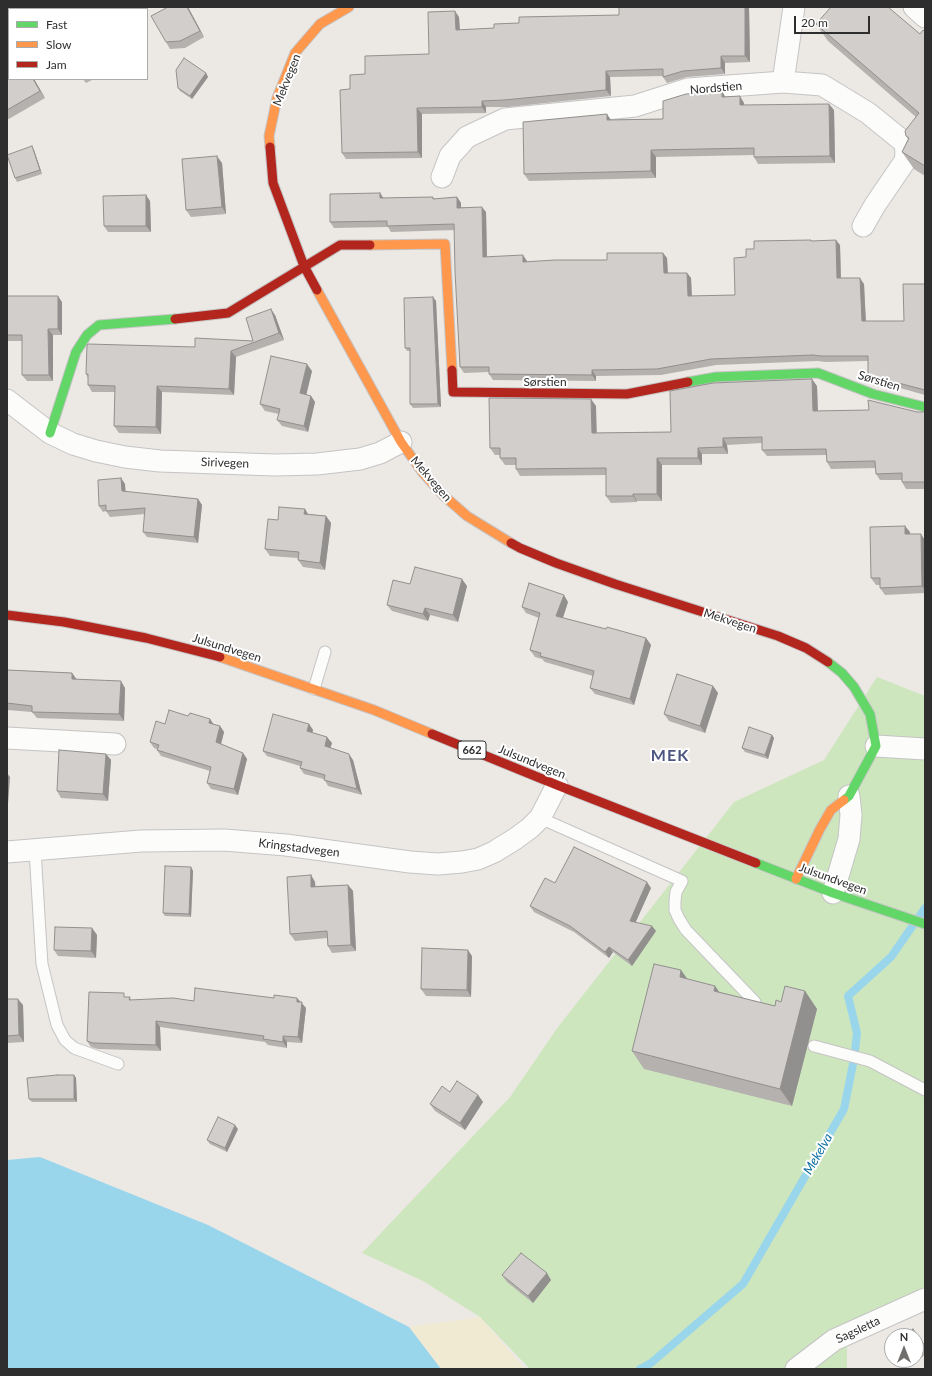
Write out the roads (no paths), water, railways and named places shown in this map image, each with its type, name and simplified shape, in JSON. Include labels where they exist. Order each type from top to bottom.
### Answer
[{"type":"street","name":"Mekvegen","points":[[349,7],[320,24],[295,53],[277,98],[269,136],[273,183],[304,266],[401,442],[423,473],[443,495],[467,516],[520,548],[556,563],[615,584],[778,636],[806,648],[827,661],[842,673],[854,687],[870,714],[876,746]]},
{"type":"street","points":[[783,82],[794,7]]},
{"type":"street","points":[[914,7],[925,17]]},
{"type":"street","name":"Nordstien","points":[[442,177],[450,156],[467,136],[505,119],[635,106],[688,89],[783,82],[822,86],[868,113],[905,143],[905,161],[875,205],[863,226]]},
{"type":"street","name":"Sørstien","points":[[304,266],[340,245],[445,244],[453,392],[627,394],[716,377],[818,373],[873,394],[925,407]]},
{"type":"street","points":[[50,433],[76,352],[87,335],[99,325],[228,313],[304,266]]},
{"type":"street","name":"Sirivegen","points":[[7,400],[50,433],[73,444],[96,451],[125,457],[160,461],[267,465],[317,464],[360,459],[380,453],[401,442]]},
{"type":"street","name":"Julsundvegen","points":[[7,615],[64,622],[146,638],[233,662],[314,688],[374,710],[557,785],[796,879],[925,924]]},
{"type":"street","points":[[7,738],[115,744]]},
{"type":"street","points":[[796,879],[820,829],[831,810],[849,796],[876,746],[925,749]]},
{"type":"street","name":"Kringstadvegen","points":[[7,852],[141,841],[224,840],[438,864],[462,862],[478,859],[488,854],[515,839],[530,828],[540,818],[557,785]]},
{"type":"street","points":[[833,893],[849,839],[851,815],[849,796]]},
{"type":"street","name":"Sagsletta","points":[[796,1369],[834,1340],[925,1299]]},
{"type":"lane","points":[[314,688],[325,652]]},
{"type":"lane","points":[[540,818],[682,880],[676,892],[675,901],[675,910],[679,919],[686,930],[755,1002]]},
{"type":"lane","points":[[34,850],[42,956],[57,1025],[65,1040],[74,1048],[118,1064]]},
{"type":"lane","points":[[814,1046],[870,1061],[925,1090]]},
{"type":"water","points":[[40,1157],[208,1225],[409,1327],[441,1369],[7,1369],[7,1160]]},
{"type":"waterway","name":"Mekelva","points":[[640,1369],[651,1363],[743,1284],[844,1109],[854,1059],[857,1033],[848,996],[891,957],[925,908]]},
{"type":"district","name":"MEK","points":[[670,756]]}]
